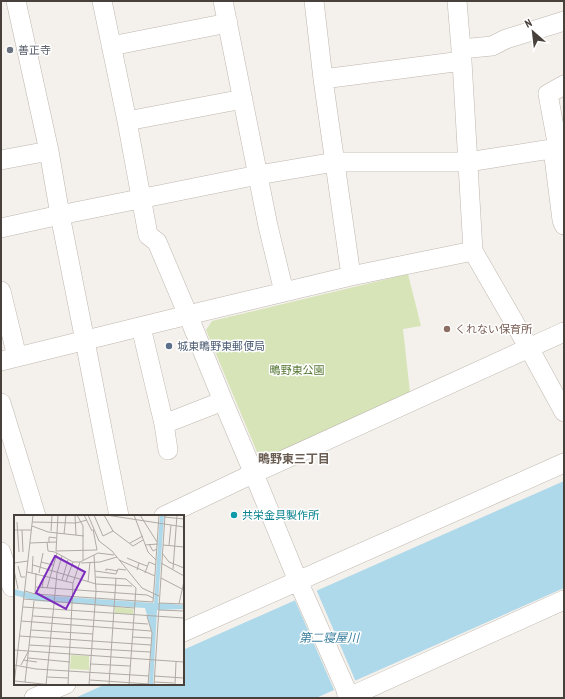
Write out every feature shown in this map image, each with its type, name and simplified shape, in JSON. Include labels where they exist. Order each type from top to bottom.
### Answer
[{"type":"street","points":[[16,1],[49,151],[60,215],[119,515]]},
{"type":"street","points":[[102,1],[127,121],[148,235],[156,242],[188,315],[347,695],[564,600]]},
{"type":"street","points":[[223,1],[268,226],[284,292]]},
{"type":"street","points":[[314,1],[323,79],[351,276]]},
{"type":"street","points":[[457,1],[473,251],[530,348],[564,412]]},
{"type":"street","points":[[323,79],[461,55],[564,21]]},
{"type":"street","points":[[111,46],[228,23]]},
{"type":"street","points":[[564,85],[548,94],[558,148],[562,220],[564,225]]},
{"type":"street","points":[[127,121],[243,99]]},
{"type":"street","points":[[1,228],[258,175],[335,162],[468,162],[558,148]]},
{"type":"street","points":[[1,160],[49,151]]},
{"type":"street","points":[[1,291],[9,359],[351,276],[473,251]]},
{"type":"street","points":[[141,327],[164,424],[168,450]]},
{"type":"street","points":[[166,515],[564,332]]},
{"type":"street","points":[[164,424],[223,401]]},
{"type":"street","points":[[1,403],[36,515]]},
{"type":"street","points":[[184,632],[301,587],[564,463]]},
{"type":"street","points":[[1,552],[9,588]]},
{"type":"street","points":[[34,698],[64,685]]},
{"type":"green space","name":"鴫野東公園","points":[[408,274],[421,326],[403,329],[410,393],[268,457],[257,452],[206,330],[212,321]]},
{"type":"water","name":"第二寝屋川","points":[[564,481],[564,588],[316,698],[75,698],[104,685],[184,685],[184,650]]},
{"type":"pier","points":[[316,589],[356,682],[335,692],[294,598]]},
{"type":"place","name":"善正寺","points":[[10,50]]},
{"type":"place","name":"くれない保育所","points":[[447,329]]},
{"type":"place","name":"城東鴫野東郵便局","points":[[169,346]]},
{"type":"place","name":"共栄金具製作所","points":[[234,515]]},
{"type":"district","name":"鴫野東三丁目","points":[[294,459]]}]
